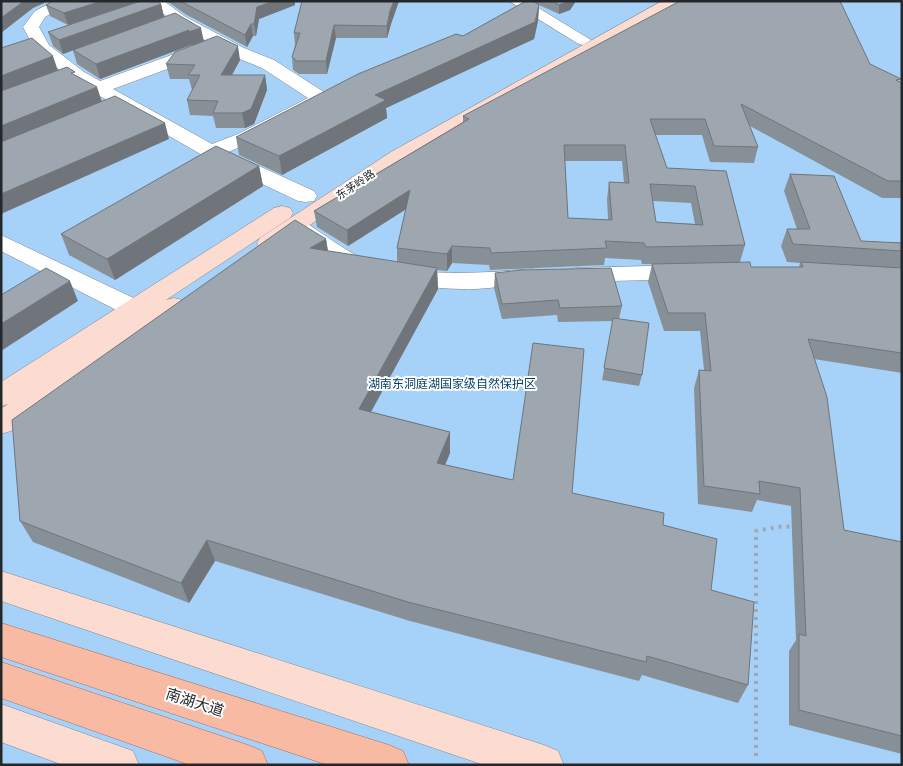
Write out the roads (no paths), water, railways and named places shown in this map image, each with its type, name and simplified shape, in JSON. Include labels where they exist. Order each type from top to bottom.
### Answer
[{"type":"main road","name":"东茅岭路","points":[[1,396],[136,310],[375,151],[652,1]]},
{"type":"main road","name":"东茅岭路","points":[[1,423],[398,156],[673,1]]},
{"type":"main road","points":[[1,586],[544,765]]},
{"type":"main road","name":"南湖大道","points":[[1,640],[389,765]]},
{"type":"main road","points":[[1,680],[248,765]]},
{"type":"main road","points":[[1,723],[119,765]]},
{"type":"street","points":[[66,1],[40,14],[30,27],[42,48],[72,64],[100,88],[114,105],[306,196]]},
{"type":"street","points":[[516,1],[583,40]]},
{"type":"street","points":[[150,5],[268,64],[321,98],[253,134],[211,152]]},
{"type":"street","points":[[161,26],[179,19]]},
{"type":"street","points":[[20,48],[57,36]]},
{"type":"street","points":[[100,88],[222,42]]},
{"type":"street","points":[[56,80],[72,64]]},
{"type":"street","points":[[294,226],[360,266],[419,277],[462,282],[520,276],[705,272]]},
{"type":"street","points":[[1,242],[136,310]]},
{"type":"park label","name":"湖南东洞庭湖国家级自然保护区","points":[[452,383]]}]
